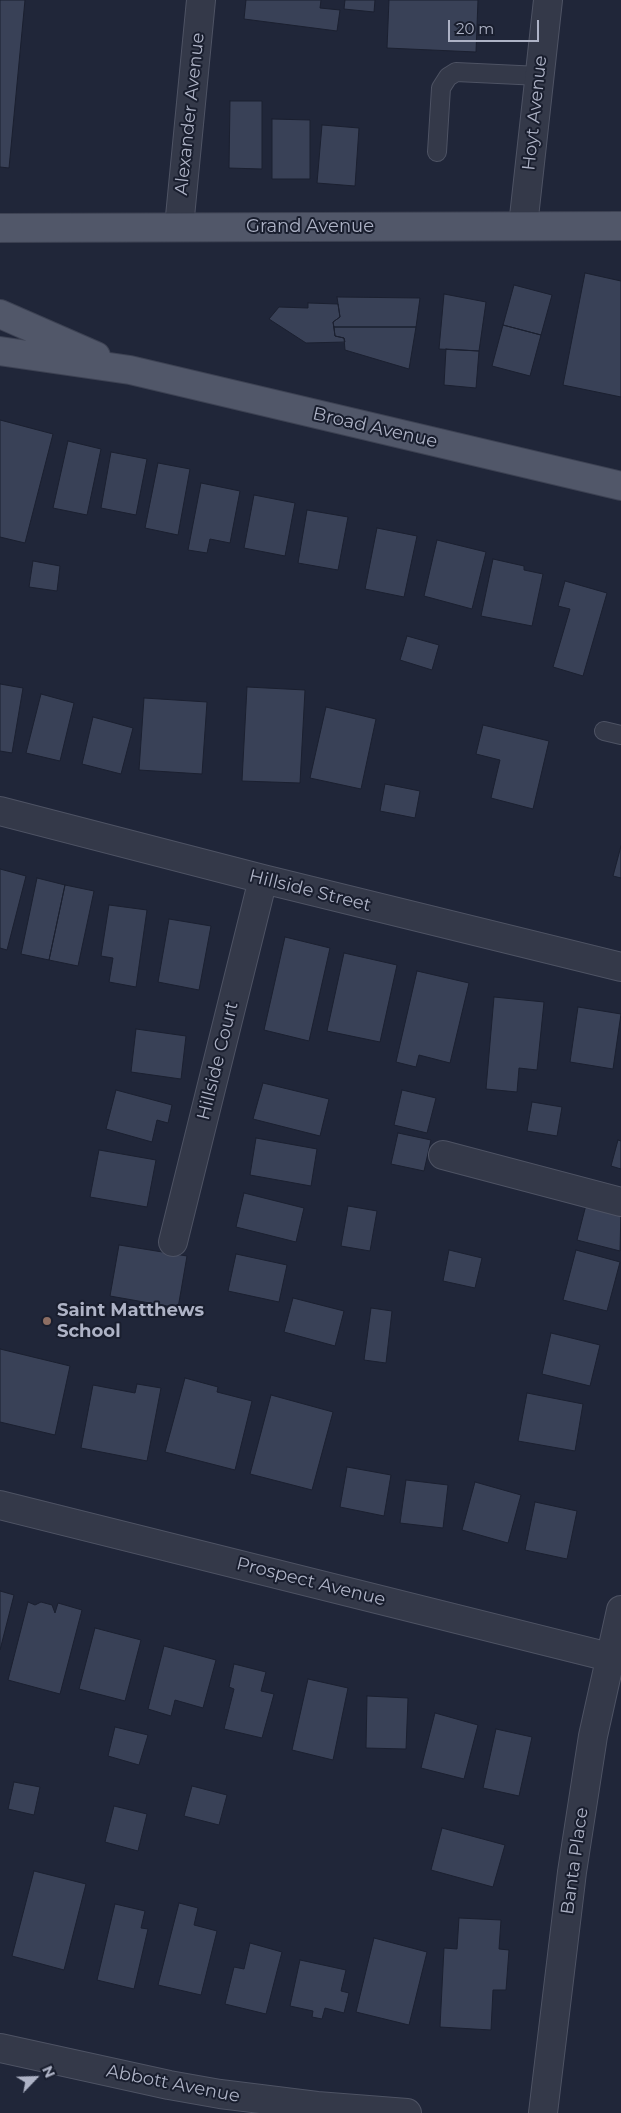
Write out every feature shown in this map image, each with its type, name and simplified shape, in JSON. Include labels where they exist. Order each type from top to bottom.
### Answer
[{"type":"main road","name":"Grand Avenue","points":[[0,228],[621,226]]},
{"type":"main road","name":"Broad Avenue","points":[[0,314],[130,370]]},
{"type":"main road","name":"Broad Avenue","points":[[0,351],[130,370],[621,486]]},
{"type":"street","name":"Alexander Avenue","points":[[179,227],[202,0]]},
{"type":"street","name":"Hoyt Avenue","points":[[523,226],[548,0]]},
{"type":"street","name":"Hillside Street","points":[[0,811],[263,880],[621,967]]},
{"type":"street","name":"Hillside Court","points":[[173,1242],[263,880]]},
{"type":"street","points":[[443,1155],[621,1202]]},
{"type":"street","name":"Prospect Avenue","points":[[0,1505],[616,1659]]},
{"type":"street","name":"Banta Place","points":[[544,2113],[572,1872],[593,1736],[616,1659],[621,1610]]},
{"type":"street","name":"Abbott Avenue","points":[[0,2048],[160,2083],[220,2094],[317,2106],[407,2113]]},
{"type":"lane","points":[[438,152],[441,88],[448,77],[456,72],[540,76]]},
{"type":"building","points":[[0,0],[25,0],[9,168],[0,167]]},
{"type":"building","points":[[246,0],[321,0],[320,8],[340,10],[337,31],[244,19]]},
{"type":"building","points":[[345,0],[375,0],[374,12],[344,9]]},
{"type":"building","points":[[389,0],[478,0],[476,52],[387,48]]},
{"type":"building","points":[[230,101],[262,101],[262,169],[229,168]]},
{"type":"building","points":[[272,119],[310,120],[310,179],[272,179]]},
{"type":"building","points":[[322,125],[359,128],[355,186],[317,183]]},
{"type":"building","points":[[585,273],[621,281],[621,397],[563,385]]},
{"type":"building","points":[[514,285],[552,295],[541,335],[503,325]]},
{"type":"building","points":[[444,294],[486,302],[479,351],[439,349]]},
{"type":"building","points":[[337,297],[420,298],[416,327],[334,327],[333,322],[340,317]]},
{"type":"building","points":[[308,303],[338,304],[340,317],[333,322],[335,336],[344,338],[345,342],[306,343],[269,319],[279,307],[308,308]]},
{"type":"building","points":[[503,325],[541,335],[530,376],[492,366]]},
{"type":"building","points":[[334,327],[416,327],[409,369],[345,350],[344,338],[335,336]]},
{"type":"building","points":[[446,349],[479,351],[476,388],[444,385]]},
{"type":"building","points":[[0,420],[53,434],[25,543],[0,537]]},
{"type":"building","points":[[68,441],[101,449],[87,515],[53,508]]},
{"type":"building","points":[[111,452],[147,459],[136,515],[101,508]]},
{"type":"building","points":[[158,463],[190,469],[178,535],[145,528]]},
{"type":"building","points":[[201,483],[240,491],[230,543],[210,539],[207,553],[188,550]]},
{"type":"building","points":[[254,495],[295,503],[285,556],[244,548]]},
{"type":"building","points":[[307,510],[348,517],[338,570],[298,563]]},
{"type":"building","points":[[377,528],[417,536],[404,597],[365,589]]},
{"type":"building","points":[[437,540],[486,552],[472,609],[424,596]]},
{"type":"building","points":[[493,559],[524,566],[524,570],[543,574],[532,626],[481,616]]},
{"type":"building","points":[[33,561],[60,566],[57,591],[29,587]]},
{"type":"building","points":[[565,581],[607,593],[583,676],[553,667],[570,609],[558,606]]},
{"type":"building","points":[[407,636],[439,645],[432,670],[400,660]]},
{"type":"building","points":[[0,684],[23,688],[12,753],[0,751]]},
{"type":"building","points":[[247,687],[305,690],[300,783],[242,781]]},
{"type":"building","points":[[41,694],[74,703],[60,761],[26,753]]},
{"type":"building","points":[[144,698],[207,702],[202,774],[139,770]]},
{"type":"building","points":[[326,707],[376,719],[361,789],[310,778]]},
{"type":"building","points":[[93,717],[133,728],[121,774],[82,764]]},
{"type":"building","points":[[483,725],[549,741],[533,809],[491,798],[500,760],[476,754]]},
{"type":"building","points":[[385,784],[420,791],[415,818],[380,811]]},
{"type":"building","points":[[621,846],[621,878],[613,876]]},
{"type":"building","points":[[0,869],[26,876],[7,950],[0,948]]},
{"type":"building","points":[[37,878],[65,885],[49,960],[21,954]]},
{"type":"building","points":[[65,885],[94,891],[78,966],[49,960]]},
{"type":"building","points":[[109,905],[147,910],[136,987],[109,982],[113,958],[101,956]]},
{"type":"building","points":[[169,919],[211,926],[199,990],[158,982]]},
{"type":"building","points":[[285,937],[330,948],[309,1041],[264,1030]]},
{"type":"building","points":[[344,953],[397,965],[380,1042],[327,1031]]},
{"type":"building","points":[[417,971],[469,983],[450,1063],[419,1055],[416,1067],[396,1062]]},
{"type":"building","points":[[494,997],[544,1002],[537,1070],[519,1068],[517,1092],[486,1089]]},
{"type":"building","points":[[578,1007],[621,1014],[613,1069],[570,1062]]},
{"type":"building","points":[[136,1029],[186,1036],[181,1079],[131,1072]]},
{"type":"building","points":[[263,1083],[329,1099],[320,1136],[253,1119]]},
{"type":"building","points":[[116,1090],[172,1105],[168,1123],[157,1120],[152,1142],[106,1129]]},
{"type":"building","points":[[402,1090],[436,1098],[427,1133],[394,1125]]},
{"type":"building","points":[[532,1102],[562,1107],[557,1136],[527,1131]]},
{"type":"building","points":[[398,1133],[431,1140],[424,1171],[391,1164]]},
{"type":"building","points":[[256,1138],[317,1149],[311,1186],[250,1175]]},
{"type":"building","points":[[618,1140],[621,1141],[621,1169],[611,1166]]},
{"type":"building","points":[[99,1150],[156,1160],[147,1207],[90,1197]]},
{"type":"building","points":[[244,1193],[304,1208],[296,1242],[236,1227]]},
{"type":"building","points":[[587,1201],[621,1209],[620,1251],[577,1240]]},
{"type":"building","points":[[348,1206],[377,1211],[370,1251],[341,1246]]},
{"type":"building","points":[[119,1245],[187,1256],[178,1308],[110,1296]]},
{"type":"building","points":[[449,1250],[482,1258],[475,1288],[443,1281]]},
{"type":"building","points":[[576,1250],[620,1262],[607,1311],[563,1300]]},
{"type":"building","points":[[236,1254],[287,1265],[279,1302],[228,1291]]},
{"type":"building","points":[[293,1298],[344,1311],[335,1346],[284,1332]]},
{"type":"building","points":[[371,1308],[392,1311],[386,1363],[364,1360]]},
{"type":"building","points":[[551,1333],[600,1345],[590,1386],[542,1374]]},
{"type":"building","points":[[0,1349],[70,1366],[55,1435],[0,1422]]},
{"type":"building","points":[[185,1378],[218,1387],[217,1392],[252,1401],[235,1470],[165,1452]]},
{"type":"building","points":[[137,1384],[161,1388],[147,1461],[81,1448],[93,1385],[135,1393]]},
{"type":"building","points":[[527,1393],[583,1404],[575,1451],[518,1441]]},
{"type":"building","points":[[271,1395],[333,1412],[312,1490],[250,1474]]},
{"type":"building","points":[[347,1467],[391,1475],[384,1516],[340,1507]]},
{"type":"building","points":[[406,1480],[448,1485],[443,1528],[400,1523]]},
{"type":"building","points":[[475,1482],[521,1495],[508,1543],[462,1530]]},
{"type":"building","points":[[535,1502],[577,1511],[567,1559],[525,1550]]},
{"type":"building","points":[[0,1591],[14,1595],[0,1650]]},
{"type":"building","points":[[28,1602],[35,1605],[41,1602],[52,1605],[55,1613],[58,1603],[82,1610],[60,1694],[8,1680]]},
{"type":"building","points":[[95,1628],[141,1640],[125,1701],[79,1689]]},
{"type":"building","points":[[164,1646],[216,1660],[203,1708],[175,1700],[171,1716],[148,1709]]},
{"type":"building","points":[[234,1664],[266,1672],[261,1691],[274,1694],[262,1738],[224,1729],[234,1689],[229,1687]]},
{"type":"building","points":[[308,1679],[348,1688],[333,1760],[292,1750]]},
{"type":"building","points":[[367,1696],[408,1698],[406,1749],[366,1748]]},
{"type":"building","points":[[435,1713],[478,1725],[464,1779],[421,1768]]},
{"type":"building","points":[[115,1727],[148,1735],[139,1765],[108,1756]]},
{"type":"building","points":[[496,1729],[532,1737],[519,1796],[483,1788]]},
{"type":"building","points":[[14,1782],[40,1787],[34,1815],[8,1809]]},
{"type":"building","points":[[192,1786],[227,1795],[219,1825],[184,1816]]},
{"type":"building","points":[[114,1806],[147,1814],[138,1851],[105,1842]]},
{"type":"building","points":[[442,1828],[505,1845],[493,1887],[431,1870]]},
{"type":"building","points":[[34,1871],[86,1884],[64,1970],[12,1956]]},
{"type":"building","points":[[179,1903],[198,1908],[194,1925],[217,1931],[201,1995],[158,1985]]},
{"type":"building","points":[[115,1904],[145,1911],[141,1928],[148,1929],[134,1989],[97,1980]]},
{"type":"building","points":[[459,1918],[501,1920],[499,1949],[509,1950],[506,1990],[493,1990],[491,2030],[440,2027],[444,1948],[457,1949]]},
{"type":"building","points":[[374,1938],[427,1952],[409,2025],[356,2012]]},
{"type":"building","points":[[250,1943],[282,1952],[266,2014],[225,2004],[234,1967],[244,1969]]},
{"type":"building","points":[[300,1960],[346,1970],[341,1991],[349,1993],[344,2013],[325,2008],[322,2019],[312,2017],[313,2011],[290,2006]]},
{"type":"place","name":"Saint Matthews School","points":[[47,1321]]}]
